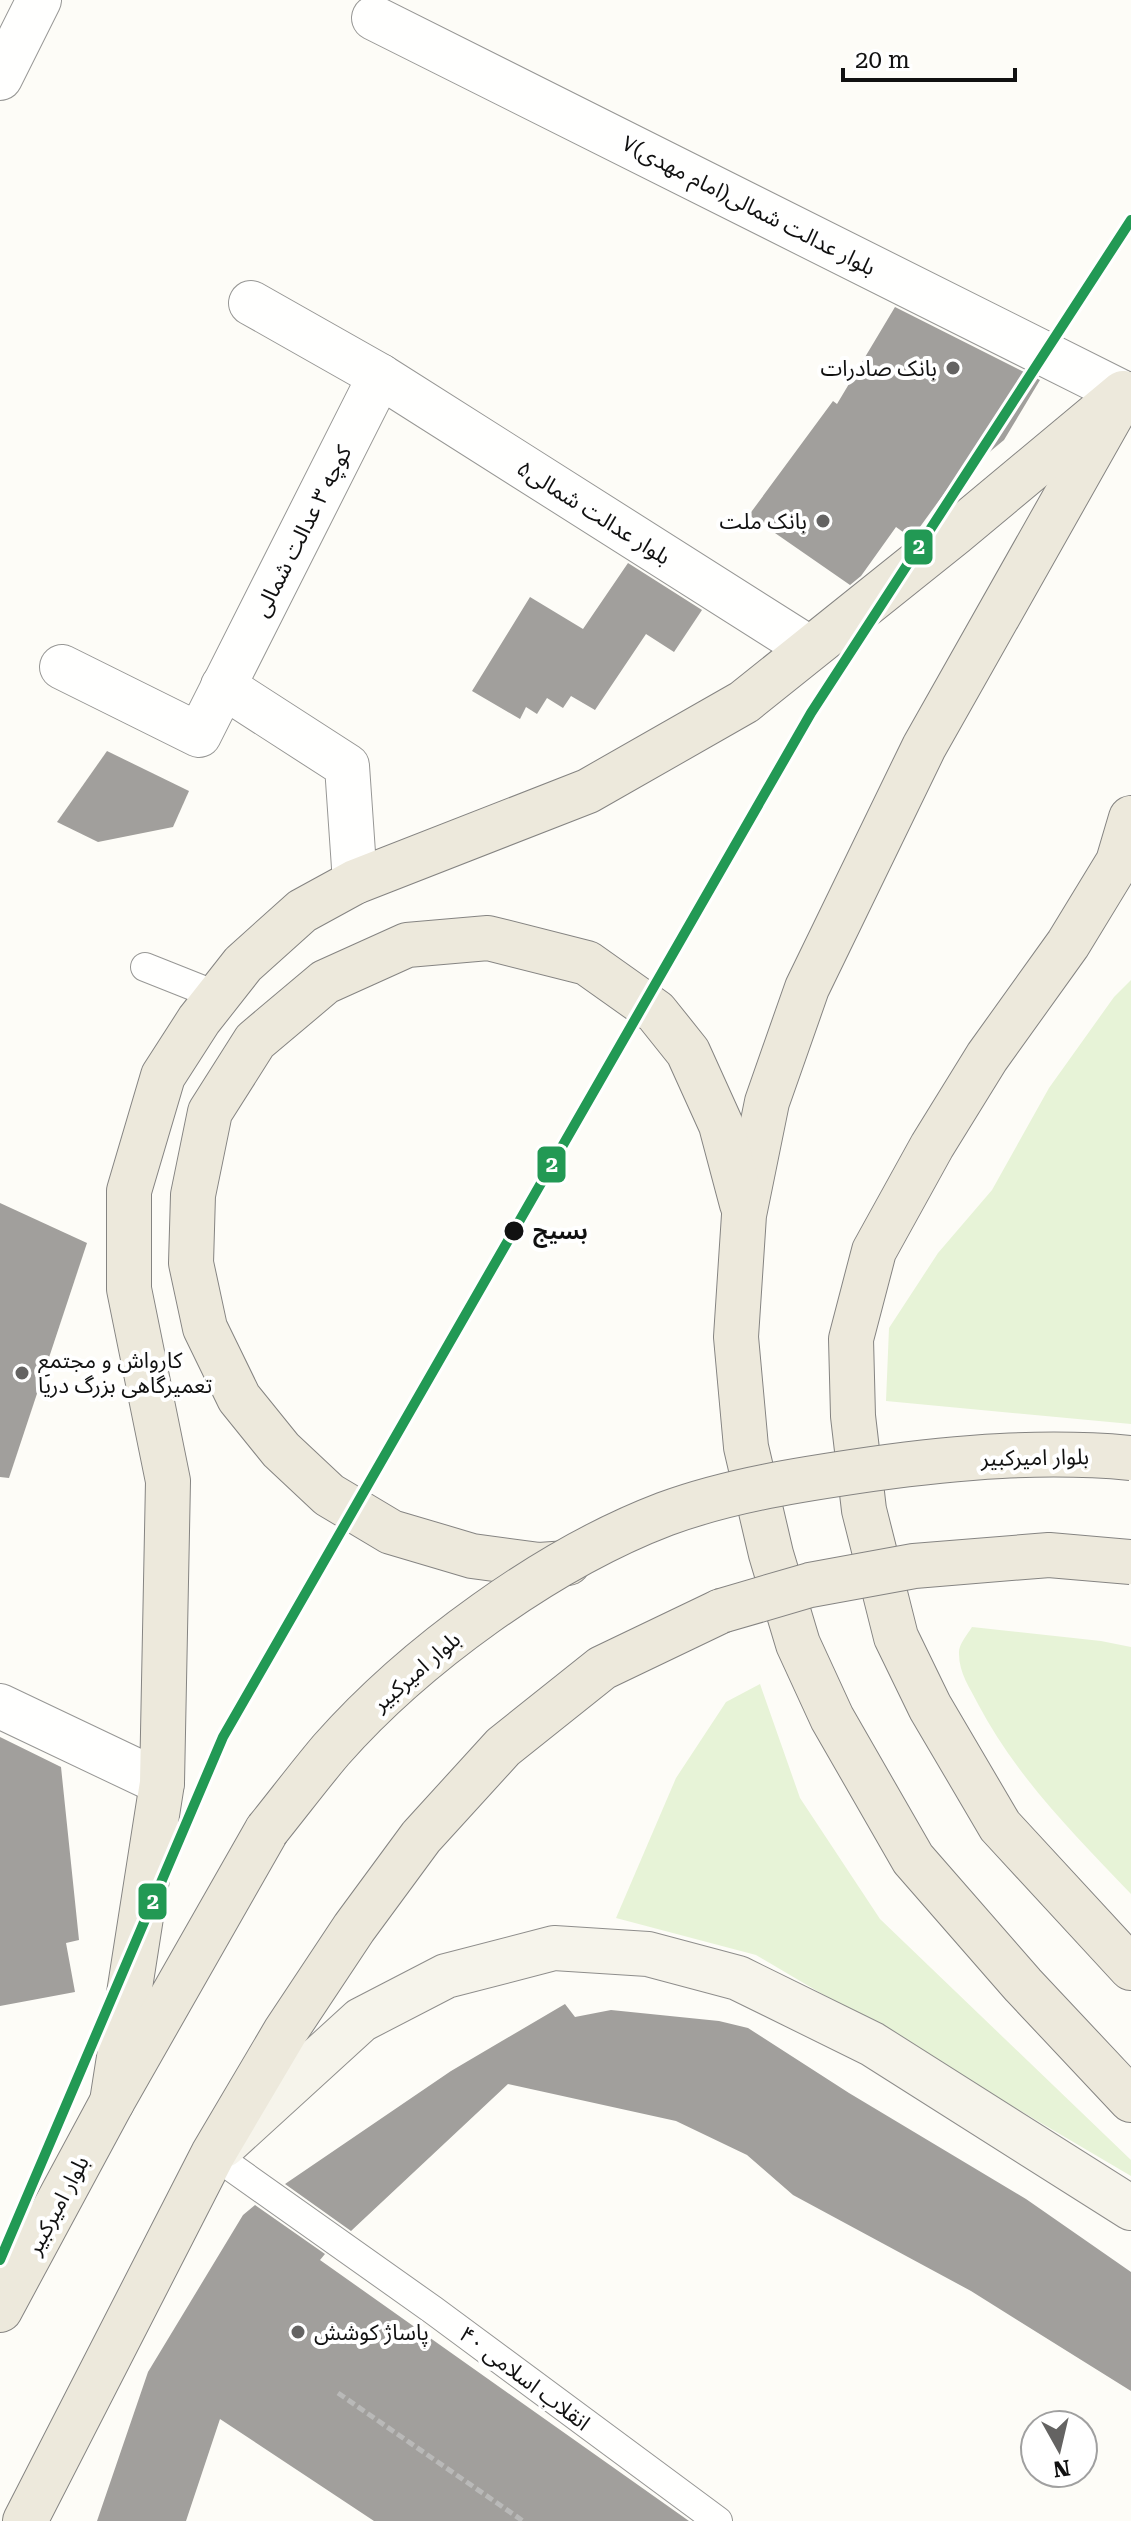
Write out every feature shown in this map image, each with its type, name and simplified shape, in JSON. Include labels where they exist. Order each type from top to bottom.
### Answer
[{"type":"main road","points":[[112,2102],[162,1783],[168,1481],[129,1289],[129,1191],[163,1076],[199,1020],[243,964],[302,911],[355,882],[588,791],[744,702],[955,533],[1127,386]]},
{"type":"main road","points":[[1127,386],[924,747],[807,988],[767,1102],[744,1215],[736,1337],[746,1447],[771,1554],[798,1644],[832,1718],[913,1859],[1023,1985],[1131,2100]]},
{"type":"main road","points":[[1131,818],[1118,862],[1068,944],[987,1057],[932,1146],[874,1251],[851,1339],[853,1416],[864,1510],[896,1637],[930,1707],[1000,1826],[1131,1968]]},
{"type":"main road","points":[[1068,944],[1131,902]]},
{"type":"main road","points":[[568,1563],[539,1565],[472,1556],[391,1532],[329,1495],[281,1450],[239,1398],[205,1328],[191,1263],[193,1195],[210,1112],[255,1041],[325,982],[407,945],[488,938],[587,963],[656,1012],[688,1052],[721,1125],[744,1215]]},
{"type":"main road","name":"بلوار امیرکبیر","points":[[0,2310],[112,2102],[267,1830],[332,1749],[385,1697],[491,1608],[618,1535],[715,1498],[842,1473],[983,1456],[1055,1454],[1131,1458]]},
{"type":"main road","points":[[25,2521],[213,2154],[285,2032],[354,1928],[421,1837],[503,1747],[602,1668],[721,1611],[810,1585],[914,1566],[1049,1555],[1131,1562]]},
{"type":"main road","points":[[213,2154],[361,2020],[446,1976],[554,1948],[648,1954],[738,1978],[872,2044],[1131,2208]]},
{"type":"street","points":[[0,78],[39,0]]},
{"type":"street","name":"۷بلوار عدالت شمالی(امام مهدی)","points":[[374,18],[1127,386]]},
{"type":"street","name":"بلوار عدالت شمالی۵","points":[[251,303],[380,376],[809,648]]},
{"type":"street","name":"کوچه ۳ عدالت شمالی","points":[[62,667],[199,735],[380,376]]},
{"type":"street","points":[[223,686],[347,766],[355,882]]},
{"type":"street","points":[[0,1706],[162,1783]]},
{"type":"lane","points":[[145,967],[218,996]]},
{"type":"lane","name":"انقلاب اسلامی ۴۰","points":[[213,2154],[433,2310],[718,2521]]},
{"type":"path","points":[[338,2393],[523,2521]]},
{"type":"green space","points":[[1131,980],[1131,1424],[886,1401],[889,1328],[938,1253],[992,1190],[1049,1088],[1114,997]]},
{"type":"green space","points":[[972,1627],[1131,1647],[1131,1894],[1048,1804],[993,1731],[961,1668],[960,1647]]},
{"type":"green space","points":[[760,1684],[800,1798],[880,1919],[1131,2160],[1131,2176],[756,1955],[616,1918],[676,1778],[726,1702]]},
{"type":"building","points":[[895,307],[1040,380],[1004,440],[951,484],[910,537],[896,527],[861,576],[850,585],[749,515],[833,401],[837,404]]},
{"type":"building","points":[[628,563],[702,610],[674,652],[646,634],[595,710],[571,696],[563,708],[547,698],[537,714],[526,707],[520,719],[472,691],[530,597],[583,629]]},
{"type":"building","points":[[107,751],[189,791],[173,827],[98,842],[57,822]]},
{"type":"building","name":"کارواش و مجتمع تعمیرگاهی بزرگ دریا","points":[[0,1203],[87,1243],[9,1478],[0,1477]]},
{"type":"building","points":[[0,1737],[61,1767],[79,1940],[66,1943],[75,1992],[0,2006]]},
{"type":"building","points":[[565,2004],[575,2017],[611,2010],[719,2021],[748,2028],[849,2093],[1026,2199],[1131,2272],[1131,2391],[971,2291],[793,2195],[747,2155],[676,2121],[508,2084],[351,2231],[285,2184],[451,2071]]},
{"type":"building","name":"پاساژ کوشش","points":[[255,2205],[325,2254],[320,2260],[689,2521],[374,2521],[220,2419],[186,2521],[97,2521],[148,2372],[243,2215]]},
{"type":"transit line","name":"2","points":[[0,2260],[223,1737],[811,713],[1131,220]]},
{"type":"place","name":"بانک صادرات","points":[[953,368]]},
{"type":"place","name":"بانک ملت","points":[[823,521]]},
{"type":"place","name":"بسیج","points":[[514,1231]]},
{"type":"place","name":"کارواش و مجتمع تعمیرگاهی بزرگ دریا","points":[[22,1373]]},
{"type":"place","name":"پاساژ کوشش","points":[[298,2332]]}]
